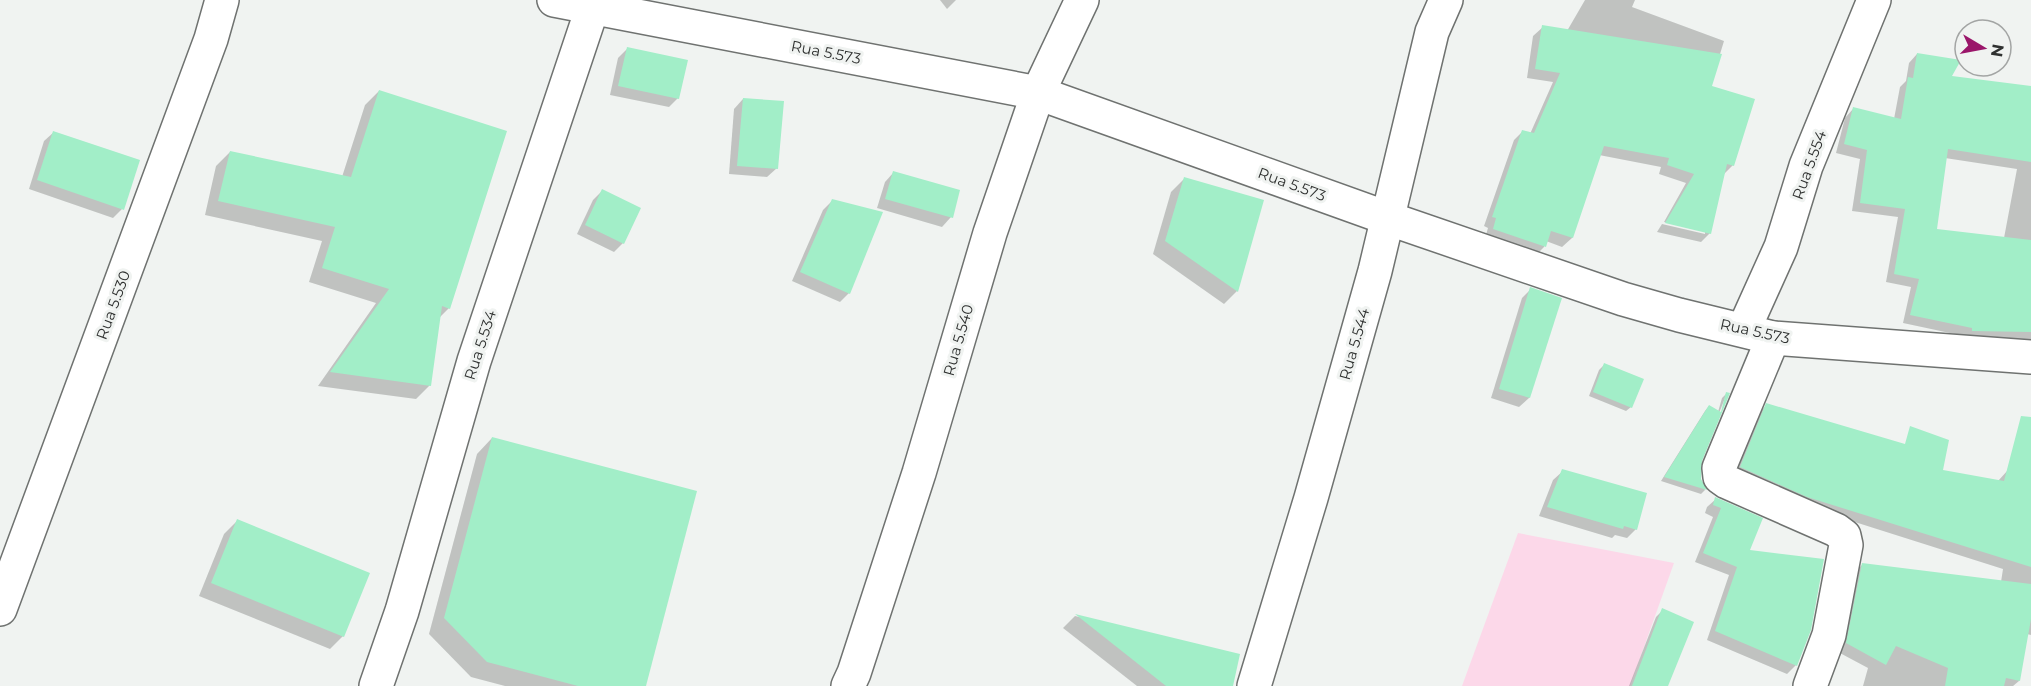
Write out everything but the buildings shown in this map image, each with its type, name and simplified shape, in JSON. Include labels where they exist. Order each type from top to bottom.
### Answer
[{"type":"street","name":"Rua 5.530","points":[[0,609],[211,39],[222,0]]},
{"type":"street","name":"Rua 5.573","points":[[554,0],[594,4],[1038,93],[1387,218],[1623,299],[1679,315],[1759,334],[2031,357]]},
{"type":"street","name":"Rua 5.540","points":[[848,686],[919,473],[990,233],[1038,93],[1082,0]]},
{"type":"street","name":"Rua 5.544","points":[[1254,686],[1375,271],[1432,32],[1446,0]]},
{"type":"street","name":"Rua 5.554","points":[[1810,686],[1829,635],[1846,545],[1844,536],[1727,482],[1720,477],[1719,468],[1806,166],[1874,0]]},
{"type":"street","name":"Rua 5.534","points":[[376,686],[402,611],[474,361],[594,4]]},
{"type":"shaded area","points":[[1518,533],[1674,563],[1630,686],[1462,686]]}]
